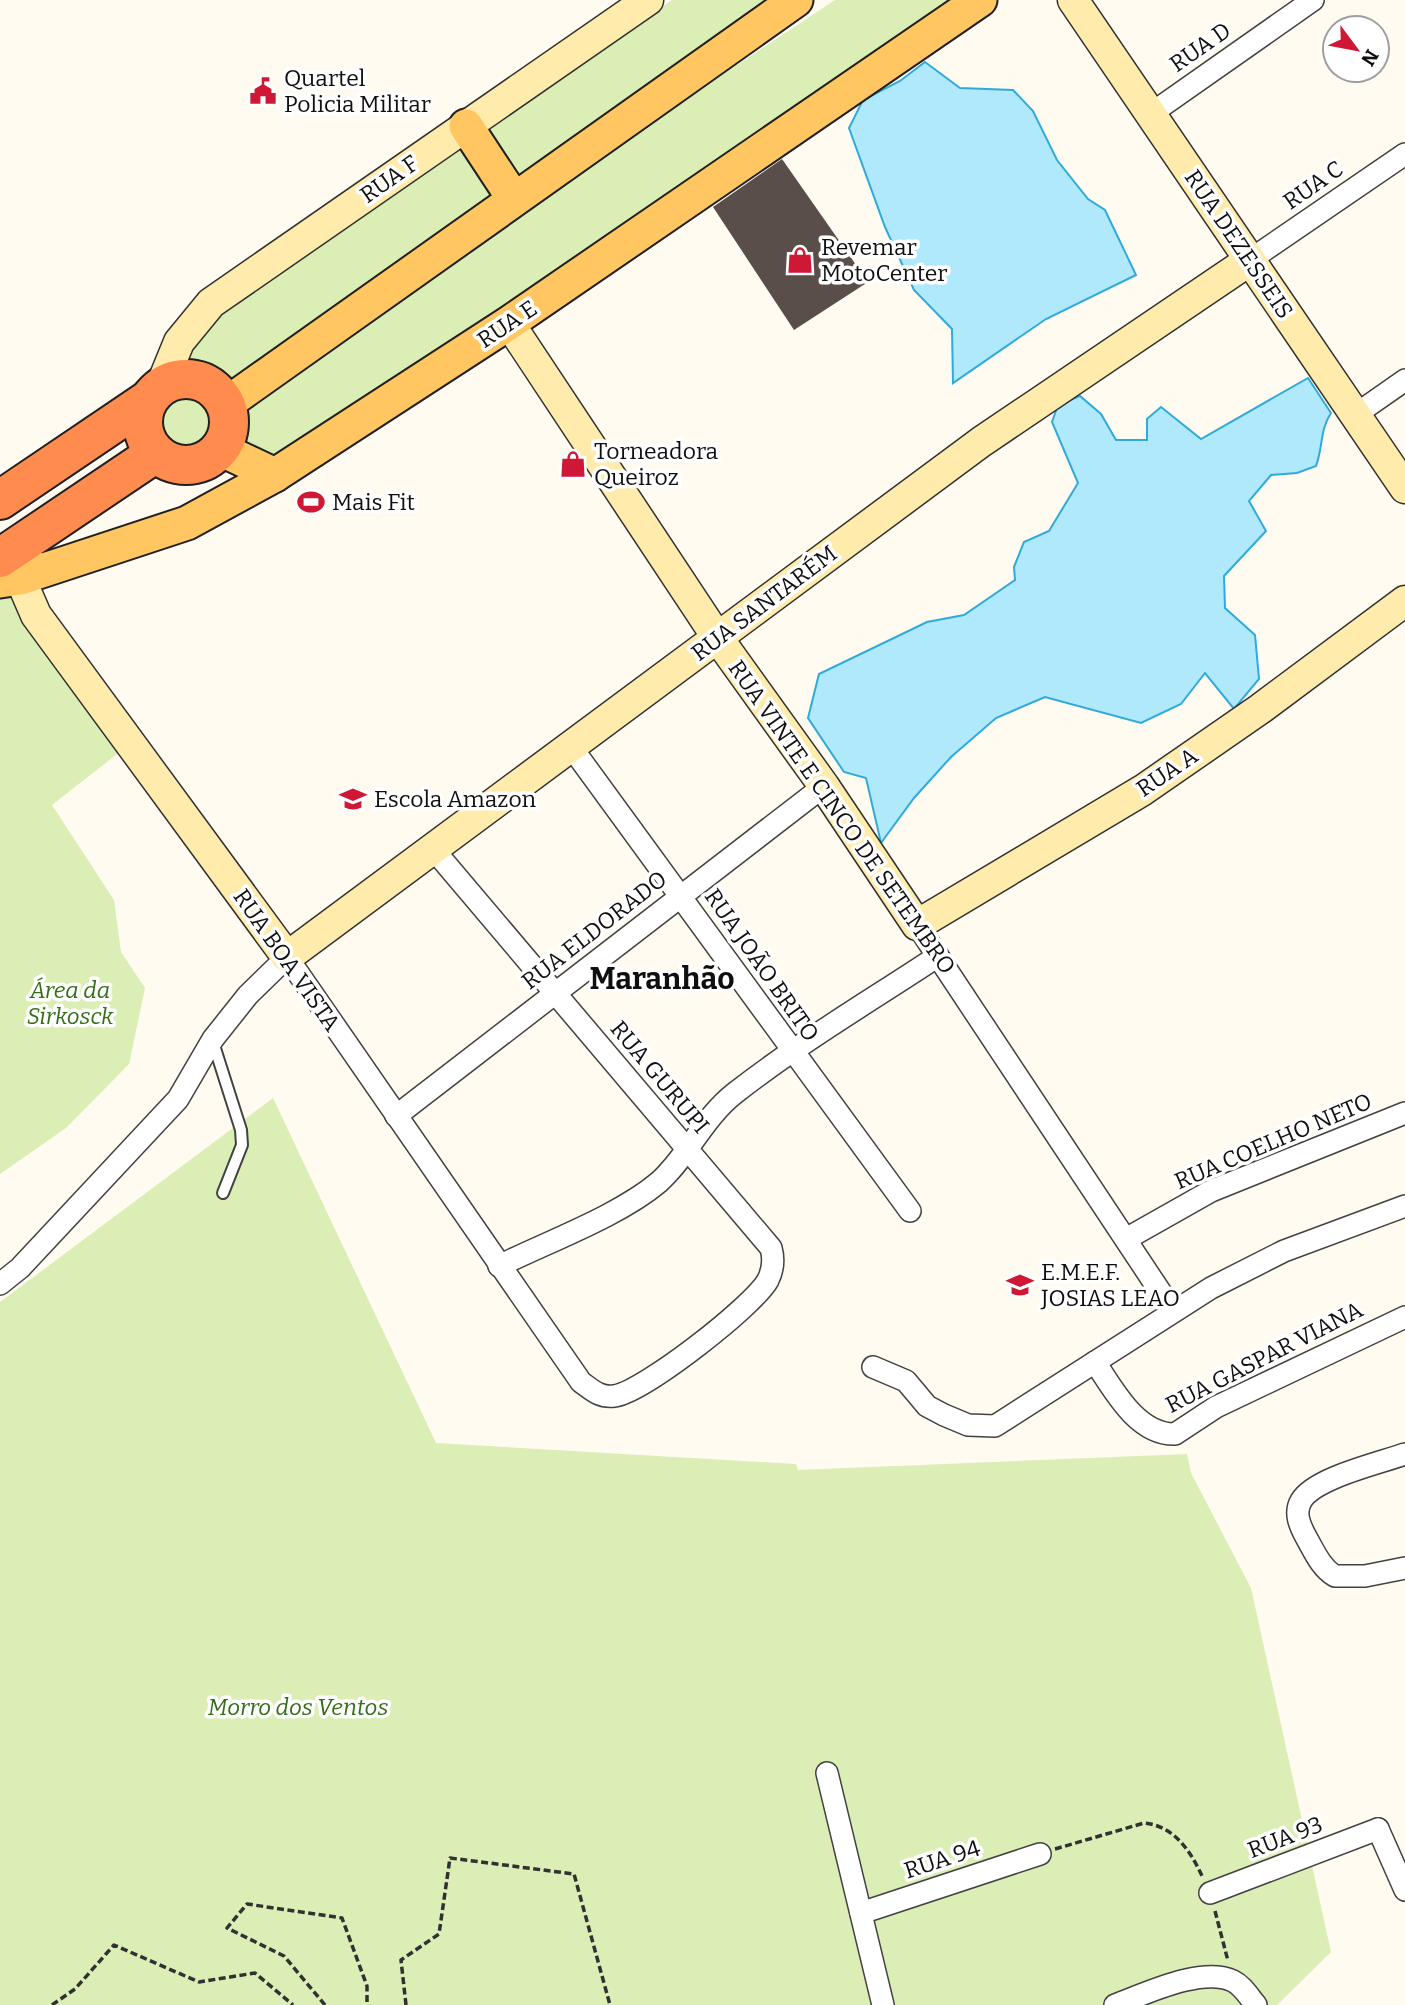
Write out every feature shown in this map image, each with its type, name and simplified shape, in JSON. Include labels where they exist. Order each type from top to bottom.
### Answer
[{"type":"highway","points":[[0,500],[155,393],[185,378],[198,379],[219,393],[226,404],[230,418],[228,433],[220,449],[202,462],[181,465],[156,453],[143,428],[155,393]]},
{"type":"highway","points":[[7,572],[35,534],[156,453]]},
{"type":"main road","points":[[226,404],[796,0]]},
{"type":"main road","name":"RUA E","points":[[7,572],[187,523],[275,475],[509,323],[980,0]]},
{"type":"main road","points":[[466,125],[514,199]]},
{"type":"main road","points":[[220,449],[275,475]]},
{"type":"street","name":"RUA DEZESSEIS","points":[[1073,0],[1405,488]]},
{"type":"street","name":"RUA D","points":[[1152,113],[1313,0]]},
{"type":"street","name":"RUA F","points":[[155,393],[179,342],[211,303],[642,2]]},
{"type":"street","name":"RUA C","points":[[1250,260],[1405,154]]},
{"type":"street","name":"RUA SANTARÉM","points":[[287,957],[981,442],[1250,260]]},
{"type":"street","name":"RUA VINTE E CINCO DE SETEMBRO","points":[[509,323],[717,637],[824,786],[1174,1311]]},
{"type":"street","points":[[1355,415],[1405,380]]},
{"type":"street","name":"RUA BOA VISTA","points":[[7,572],[287,957],[581,1381]]},
{"type":"street","name":"RUA A","points":[[917,925],[1143,790],[1260,709],[1405,601]]},
{"type":"street","name":"RUA JOÃO BRITO","points":[[572,748],[682,895],[791,1052],[910,1211]]},
{"type":"street","name":"RUA ELDORADO","points":[[396,1116],[824,786]]},
{"type":"street","name":"RUA GURUPI","points":[[434,850],[766,1241],[773,1255],[773,1266],[768,1280],[739,1314],[642,1384],[617,1396],[601,1396],[581,1381]]},
{"type":"street","points":[[499,1266],[634,1200],[671,1170],[712,1114],[733,1094],[791,1052],[938,956]]},
{"type":"street","points":[[0,1284],[20,1268],[178,1099],[213,1039],[248,995],[287,957]]},
{"type":"street","name":"RUA COELHO NETO","points":[[1126,1239],[1211,1191],[1405,1113]]},
{"type":"street","points":[[873,1367],[906,1381],[927,1406],[968,1425],[995,1426],[1212,1288],[1284,1251],[1405,1206]]},
{"type":"street","name":"RUA GASPAR VIANA","points":[[1095,1362],[1121,1401],[1142,1421],[1159,1432],[1175,1434],[1216,1407],[1405,1317]]},
{"type":"street","points":[[1405,1454],[1324,1482],[1300,1502],[1297,1513],[1301,1527],[1328,1572],[1348,1578],[1405,1568]]},
{"type":"street","points":[[827,1773],[883,2005]]},
{"type":"street","points":[[1378,1829],[1405,1847]]},
{"type":"street","points":[[1378,1829],[1405,1890]]},
{"type":"street","name":"RUA 93","points":[[1210,1894],[1378,1829]]},
{"type":"street","name":"RUA 94","points":[[861,1913],[1040,1854]]},
{"type":"street","points":[[1115,2005],[1189,1980],[1233,1981],[1256,2005]]},
{"type":"lane","points":[[213,1039],[242,1130],[242,1145],[223,1193]]},
{"type":"path","points":[[1040,1854],[1144,1823],[1156,1824],[1176,1837],[1192,1854],[1210,1894],[1233,1981]]},
{"type":"path","points":[[406,2005],[401,1960],[439,1934],[450,1858],[575,1874],[610,2005]]},
{"type":"path","points":[[324,2005],[284,1956],[227,1928],[247,1904],[342,1918],[367,1986],[367,2005]]},
{"type":"path","points":[[52,2005],[75,1989],[114,1945],[199,1982],[256,1973],[293,2005]]},
{"type":"green space","points":[[672,0],[796,0],[232,386],[189,376],[188,354],[216,312]]},
{"type":"green space","points":[[835,0],[957,0],[276,464],[247,451],[228,433],[230,418],[226,404]]},
{"type":"green space","points":[[189,395],[208,403],[216,422],[208,441],[189,449],[170,441],[162,422],[170,403]]},
{"type":"green space","name":"Área da Sirkosck","points":[[0,578],[126,747],[52,805],[114,900],[121,952],[145,988],[129,1064],[66,1128],[0,1174]]},
{"type":"green space","name":"Morro dos Ventos","points":[[273,1098],[436,1443],[796,1464],[798,1470],[1187,1454],[1191,1473],[1251,1588],[1331,1952],[1277,2005],[0,2005],[0,1302]]},
{"type":"water","points":[[925,62],[960,88],[1013,90],[1033,111],[1057,160],[1088,199],[1105,210],[1136,275],[1046,319],[953,383],[952,329],[914,290],[885,227],[849,128],[863,100],[900,81]]},
{"type":"water","points":[[1308,378],[1331,413],[1325,425],[1316,466],[1297,473],[1271,475],[1249,501],[1266,531],[1224,576],[1225,608],[1255,635],[1259,679],[1234,709],[1205,673],[1181,704],[1141,723],[1045,697],[996,718],[951,757],[914,798],[881,843],[866,778],[844,772],[808,718],[819,674],[927,622],[964,615],[1015,580],[1014,567],[1024,542],[1049,531],[1078,483],[1052,422],[1058,405],[1080,396],[1101,414],[1116,440],[1147,440],[1147,419],[1161,407],[1201,439]]},
{"type":"building","name":"Revemar MotoCenter","points":[[782,159],[868,282],[794,330],[713,207]]},
{"type":"place","name":"Quartel Policia Militar","points":[[263,91]]},
{"type":"place","name":"Revemar MotoCenter","points":[[800,260]]},
{"type":"place","name":"Torneadora Queiroz","points":[[573,464]]},
{"type":"place","name":"Mais Fit","points":[[311,502]]},
{"type":"place","name":"Escola Amazon","points":[[353,799]]},
{"type":"place","name":"E.M.E.F. JOSIAS LEAO","points":[[1020,1285]]},
{"type":"district","name":"Maranhão","points":[[662,979]]}]
